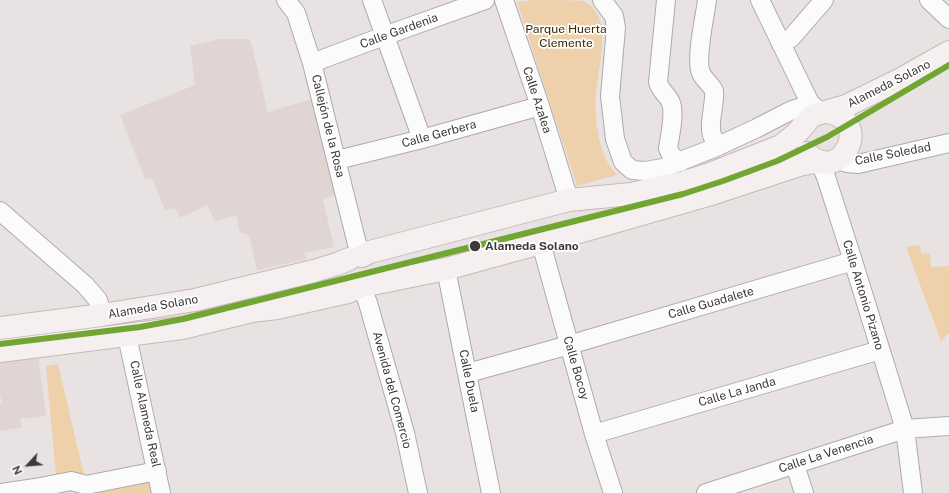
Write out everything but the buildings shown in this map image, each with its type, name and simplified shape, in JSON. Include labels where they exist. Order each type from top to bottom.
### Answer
[{"type":"main road","name":"Alameda Solano","points":[[0,328],[102,315],[195,300],[314,271],[370,252],[568,200],[631,194],[685,182],[781,146],[817,114],[846,106],[949,52]]},
{"type":"main road","name":"Alameda Solano","points":[[0,351],[182,328],[252,311],[277,308],[348,292],[362,287],[446,269],[708,195],[799,165],[828,160],[847,150],[850,144],[850,131],[848,125],[839,116],[817,114]]},
{"type":"main road","points":[[817,114],[801,136],[804,149],[813,158],[828,160]]},
{"type":"main road","points":[[357,257],[368,260],[372,265],[374,273],[371,281],[362,287]]},
{"type":"street","name":"Callejón de la Rosa","points":[[286,0],[296,13],[312,63],[337,160],[357,257]]},
{"type":"street","points":[[372,0],[422,139]]},
{"type":"street","name":"Calle Gardenia","points":[[312,63],[486,0]]},
{"type":"street","name":"Calle Azalea","points":[[504,0],[540,106],[568,200]]},
{"type":"street","points":[[602,0],[614,16],[616,28],[610,96],[615,139],[623,162],[632,170],[645,171],[663,168],[681,162],[721,145],[792,110],[805,106],[817,114]]},
{"type":"street","points":[[666,0],[658,82],[659,88],[671,103],[673,111],[668,148],[672,157],[681,162]]},
{"type":"street","points":[[707,0],[700,49],[700,67],[704,79],[712,86],[714,91],[711,132],[713,140],[721,145]]},
{"type":"street","points":[[760,0],[817,114]]},
{"type":"street","points":[[781,44],[791,38],[824,0]]},
{"type":"street","points":[[929,0],[949,19]]},
{"type":"street","name":"Calle Gerbera","points":[[337,160],[422,139],[540,106]]},
{"type":"street","name":"Calle Soledad","points":[[828,160],[858,164],[949,143]]},
{"type":"street","name":"Calle Antonio Pizano","points":[[828,160],[826,177],[905,429],[913,493]]},
{"type":"street","points":[[0,211],[85,285],[98,300],[102,315]]},
{"type":"street","name":"Calle Bocoy","points":[[541,242],[594,434],[613,493]]},
{"type":"street","name":"Calle Guadalete","points":[[468,373],[569,345],[853,261]]},
{"type":"street","name":"Calle Duela","points":[[446,269],[492,493]]},
{"type":"street","name":"Avenida del Comercio","points":[[362,287],[368,303],[404,433],[418,493]]},
{"type":"street","name":"Calle Alameda Real","points":[[127,336],[161,493]]},
{"type":"street","name":"Calle La Janda","points":[[594,434],[880,350]]},
{"type":"street","name":"Calle La Venencia","points":[[706,493],[905,429],[949,426]]},
{"type":"street","points":[[795,465],[804,493]]},
{"type":"street","points":[[0,492],[36,491],[72,481],[87,489],[157,471]]},
{"type":"shaded area","points":[[220,39],[250,39],[268,112],[312,99],[338,195],[323,199],[334,247],[304,253],[307,259],[257,270],[249,235],[240,233],[236,215],[215,222],[207,205],[180,218],[175,208],[165,210],[152,178],[145,179],[120,115],[195,85],[190,46]]},
{"type":"shaded area","points":[[38,355],[46,416],[20,419],[22,427],[0,431],[0,404],[2,403],[0,393],[0,360]]},
{"type":"green space","name":"Parque Huerta Clemente","points":[[534,0],[583,1],[593,8],[599,18],[602,29],[602,43],[596,94],[596,120],[599,139],[605,156],[617,175],[577,186],[517,2]]},
{"type":"green space","points":[[920,245],[921,254],[930,253],[931,267],[949,266],[949,333],[941,341],[906,247]]},
{"type":"green space","points":[[58,364],[84,475],[56,476],[46,366]]},
{"type":"green space","points":[[150,476],[155,493],[93,493],[92,489]]},
{"type":"transit line","points":[[0,344],[140,327],[183,319],[683,194],[777,161],[827,137],[949,65]]},
{"type":"place","name":"Alameda Solano","points":[[475,246]]}]
